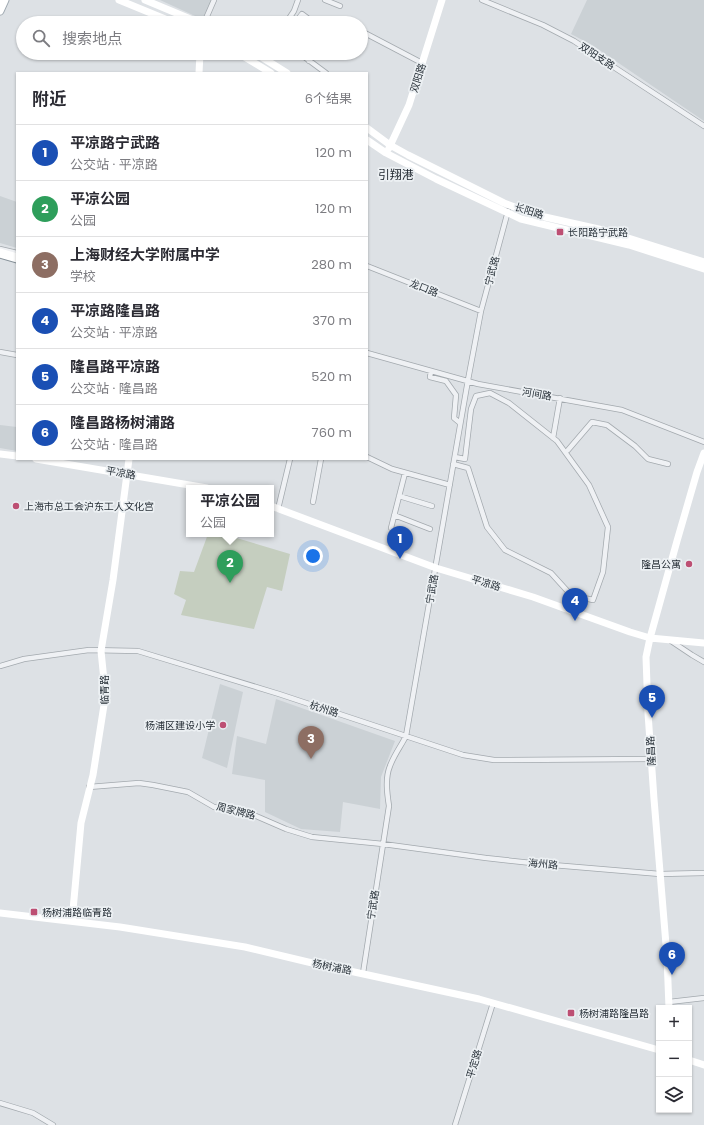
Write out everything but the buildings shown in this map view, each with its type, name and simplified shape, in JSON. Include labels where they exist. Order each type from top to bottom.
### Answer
[{"type":"highway","points":[[0,253],[16,258]]},
{"type":"main road","points":[[0,11],[5,0]]},
{"type":"main road","points":[[119,0],[158,16]]},
{"type":"main road","points":[[146,0],[184,16]]},
{"type":"main road","name":"双阳路","points":[[386,153],[409,105],[442,0]]},
{"type":"main road","points":[[199,72],[200,60]]},
{"type":"main road","points":[[250,60],[269,72]]},
{"type":"main road","points":[[270,60],[286,72]]},
{"type":"main road","name":"长阳路","points":[[368,129],[390,145],[510,205],[545,216],[603,230],[704,262]]},
{"type":"main road","name":"长阳路","points":[[368,141],[386,153],[508,214],[538,224],[629,245],[704,269]]},
{"type":"main road","name":"隆昌路","points":[[669,1005],[667,957],[648,713],[646,657],[677,541],[704,453]]},
{"type":"main road","points":[[0,454],[16,456]]},
{"type":"main road","name":"平凉路","points":[[42,460],[190,485]]},
{"type":"main road","name":"临青路","points":[[72,921],[81,823],[96,757],[104,705],[105,680],[101,651],[104,626],[113,580],[130,460]]},
{"type":"main road","name":"平凉路","points":[[275,507],[436,568],[533,598],[650,638],[704,643]]},
{"type":"main road","name":"杨树浦路","points":[[0,913],[120,927],[245,947],[302,961],[493,1002],[656,1049]]},
{"type":"main road","points":[[692,1061],[704,1065]]},
{"type":"street","points":[[207,16],[214,0]]},
{"type":"street","points":[[291,16],[298,0]]},
{"type":"street","points":[[325,0],[340,6]]},
{"type":"street","name":"双阳支路","points":[[482,0],[543,25],[574,41],[704,126]]},
{"type":"street","points":[[368,35],[422,63]]},
{"type":"street","points":[[309,61],[325,72]]},
{"type":"street","name":"宁武路","points":[[363,973],[389,806],[387,797],[388,773],[390,764],[406,736],[468,380],[482,311],[510,205]]},
{"type":"street","points":[[0,248],[16,253]]},
{"type":"street","name":"龙口路","points":[[368,266],[482,311]]},
{"type":"street","points":[[0,352],[16,356]]},
{"type":"street","name":"河间路","points":[[368,353],[478,384],[622,410],[704,442]]},
{"type":"street","points":[[431,371],[430,377],[446,381],[456,395],[454,418],[460,423]]},
{"type":"street","points":[[454,464],[468,468],[487,527],[505,550],[551,573],[571,595],[593,600],[603,572],[608,527],[589,484],[553,438],[509,403],[490,393],[476,396],[471,409],[465,459],[455,457]]},
{"type":"street","points":[[553,438],[560,398]]},
{"type":"street","points":[[568,450],[592,422],[607,425],[635,446],[648,459],[668,464]]},
{"type":"street","points":[[368,457],[392,469],[450,484]]},
{"type":"street","points":[[275,507],[290,460]]},
{"type":"street","points":[[313,502],[321,460]]},
{"type":"street","points":[[391,528],[406,473]]},
{"type":"street","points":[[399,496],[432,506]]},
{"type":"street","points":[[394,515],[430,529]]},
{"type":"street","points":[[568,610],[571,595]]},
{"type":"street","points":[[668,640],[704,662]]},
{"type":"street","name":"杭州路","points":[[0,666],[24,659],[89,650],[138,651],[279,694],[463,755],[494,760],[652,759]]},
{"type":"street","name":"周家牌路","points":[[89,787],[125,783],[153,785],[188,792],[214,807],[256,816],[286,829],[312,837],[383,844]]},
{"type":"street","name":"海州路","points":[[383,844],[511,861],[660,874],[704,874]]},
{"type":"street","points":[[669,1005],[704,998]]},
{"type":"street","name":"平定路","points":[[455,1125],[493,1002]]},
{"type":"street","points":[[0,1103],[33,1112],[53,1125]]},
{"type":"shaded area","points":[[160,0],[216,0],[208,16],[195,16]]},
{"type":"shaded area","points":[[587,0],[704,0],[704,121],[592,45],[571,34]]},
{"type":"shaded area","points":[[0,196],[16,202],[16,248],[0,243]]},
{"type":"shaded area","points":[[0,425],[16,427],[16,451],[0,448]]},
{"type":"shaded area","name":"杨浦区建设小学","points":[[220,684],[243,692],[227,768],[202,758]]},
{"type":"shaded area","points":[[276,699],[395,741],[381,777],[380,809],[343,802],[340,832],[301,829],[265,812],[265,780],[232,774],[237,736],[266,744]]},
{"type":"green space","points":[[207,537],[233,537],[290,554],[282,591],[267,587],[254,629],[181,615],[186,600],[174,594],[180,571],[194,572]]},
{"type":"place","name":"长阳路宁武路","points":[[560,232]]},
{"type":"place","name":"上海市总工会沪东工人文化宫","points":[[16,506]]},
{"type":"place","name":"平凉路宁武路","points":[[400,559]]},
{"type":"place","name":"隆昌公寓","points":[[689,564]]},
{"type":"place","name":"平凉公园","points":[[230,583]]},
{"type":"place","name":"平凉路隆昌路","points":[[575,621]]},
{"type":"place","name":"隆昌路平凉路","points":[[652,718]]},
{"type":"place","name":"杨浦区建设小学","points":[[223,725]]},
{"type":"place","name":"上海财经大学附属中学","points":[[311,759]]},
{"type":"place","name":"杨树浦路临青路","points":[[34,912]]},
{"type":"place","name":"隆昌路杨树浦路","points":[[672,975]]},
{"type":"place","name":"杨树浦路隆昌路","points":[[571,1013]]},
{"type":"district","name":"引翔港","points":[[396,174]]}]
